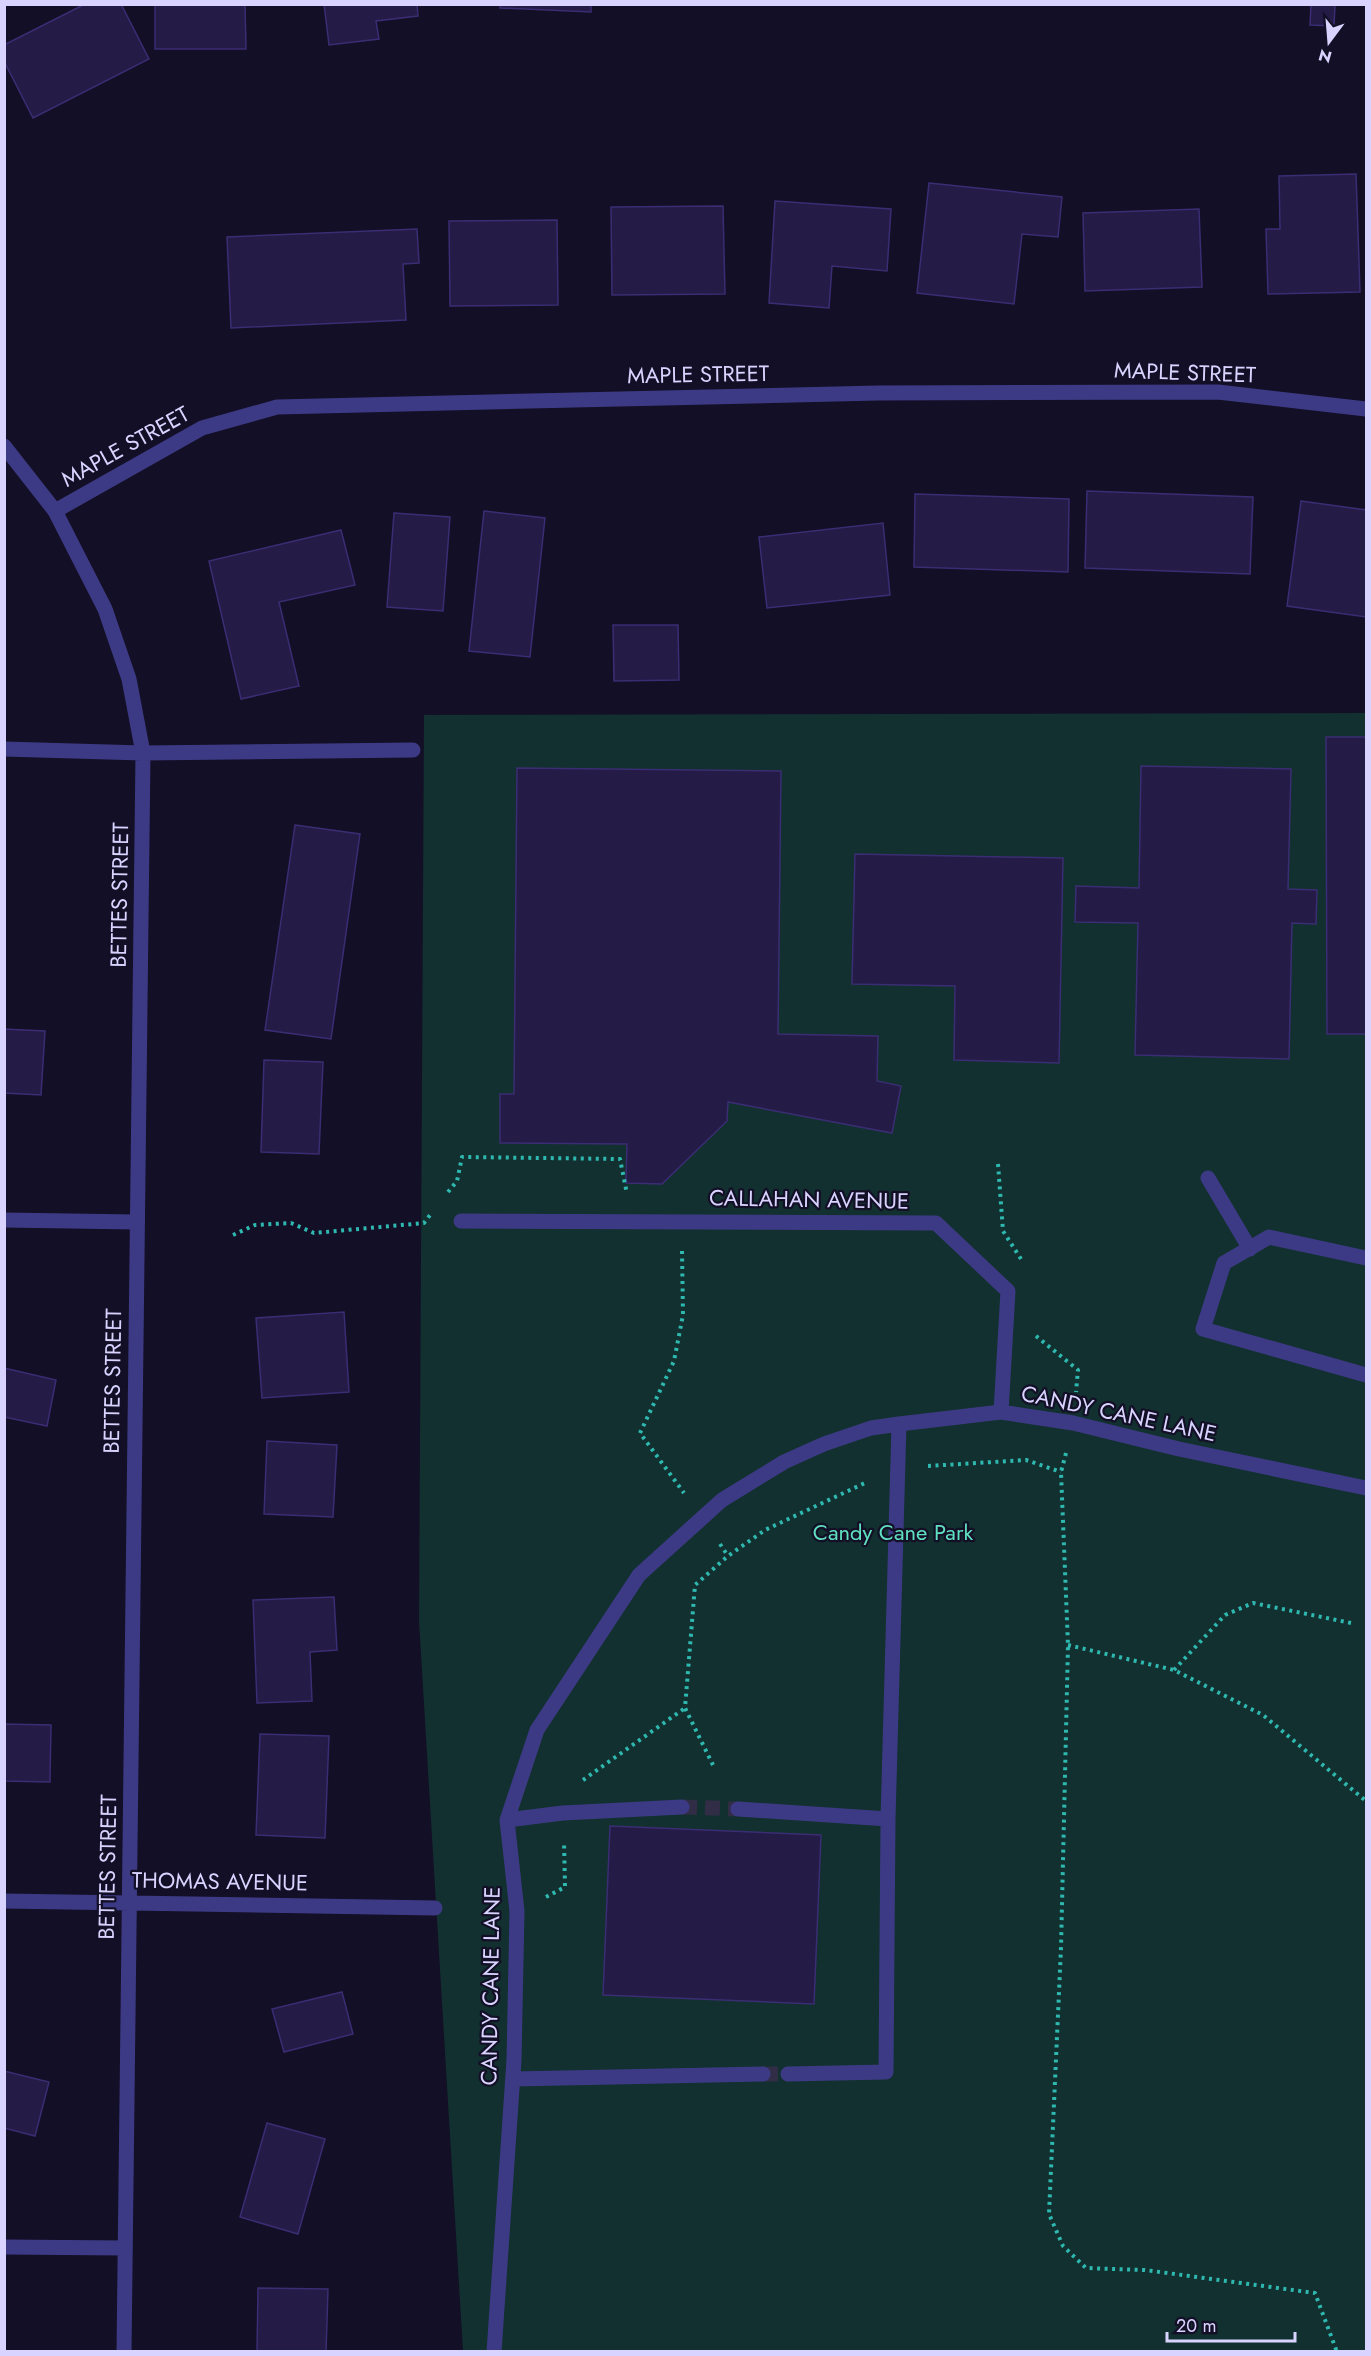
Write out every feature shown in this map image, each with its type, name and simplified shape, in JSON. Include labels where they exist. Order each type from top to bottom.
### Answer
[{"type":"street","name":"MAPLE STREET","points":[[55,511],[202,428],[277,406],[866,393],[1218,392],[1366,409]]},
{"type":"street","name":"BETTES STREET","points":[[4,446],[55,511],[105,609],[129,679],[143,753],[124,2352]]},
{"type":"street","points":[[4,749],[143,753],[413,750]]},
{"type":"street","points":[[1208,1178],[1250,1249]]},
{"type":"street","points":[[4,1220],[136,1222]]},
{"type":"street","name":"CALLAHAN AVENUE","points":[[461,1221],[936,1223],[1008,1291],[1001,1412]]},
{"type":"street","points":[[1366,1258],[1269,1237],[1224,1263],[1203,1329],[1366,1375]]},
{"type":"street","name":"CANDY CANE LANE","points":[[494,2352],[513,2079],[517,1911],[507,1820],[537,1730],[639,1575],[722,1500],[784,1462],[824,1444],[871,1428],[1001,1412],[1073,1423],[1179,1449],[1366,1488]]},
{"type":"street","points":[[788,2074],[885,2072],[888,1819],[899,1425]]},
{"type":"street","points":[[507,1820],[563,1813],[682,1807]]},
{"type":"street","points":[[738,1809],[888,1819]]},
{"type":"street","name":"THOMAS AVENUE","points":[[4,1901],[435,1908]]},
{"type":"street","points":[[513,2079],[764,2074]]},
{"type":"street","points":[[4,2247],[125,2248]]},
{"type":"path","points":[[444,1198],[457,1181],[462,1157],[620,1159],[627,1195],[638,1195]]},
{"type":"path","points":[[233,1235],[255,1225],[291,1223],[314,1233],[395,1228],[424,1223],[437,1206]]},
{"type":"path","points":[[681,1221],[683,1315],[674,1361],[640,1433],[728,1556]]},
{"type":"path","points":[[1073,1423],[1061,1472],[1068,1645],[1061,1948],[1049,2214],[1064,2246],[1086,2268],[1145,2270],[1315,2293],[1337,2352]]},
{"type":"path","points":[[712,1765],[686,1708],[686,1697],[695,1585],[728,1556],[765,1530],[899,1467],[1026,1460],[1061,1472]]},
{"type":"path","points":[[1174,1670],[1225,1615],[1253,1603],[1352,1623]]},
{"type":"path","points":[[1068,1645],[1174,1670],[1263,1715],[1366,1801]]},
{"type":"green space","name":"Candy Cane Park","points":[[1366,713],[1366,2351],[463,2351],[419,1621],[424,715]]},
{"type":"building","points":[[85,4],[121,4],[149,59],[33,118],[4,61],[4,45]]},
{"type":"building","points":[[155,4],[245,4],[246,49],[155,49]]},
{"type":"building","points":[[324,4],[417,4],[418,16],[376,21],[379,39],[329,45]]},
{"type":"building","points":[[501,4],[591,4],[591,12],[500,8]]},
{"type":"building","points":[[1311,4],[1335,4],[1334,26],[1310,25]]},
{"type":"building","points":[[1356,174],[1360,292],[1268,294],[1266,229],[1280,229],[1279,176]]},
{"type":"building","points":[[929,183],[1062,197],[1058,237],[1022,234],[1014,304],[917,293]]},
{"type":"building","points":[[775,201],[891,209],[887,271],[832,266],[829,308],[769,303]]},
{"type":"building","points":[[723,206],[725,294],[612,295],[611,207]]},
{"type":"building","points":[[1199,209],[1202,287],[1085,291],[1083,213]]},
{"type":"building","points":[[557,220],[558,305],[450,306],[449,221]]},
{"type":"building","points":[[417,229],[419,263],[403,264],[406,320],[231,328],[227,237]]},
{"type":"building","points":[[1087,491],[1253,497],[1250,574],[1085,568]]},
{"type":"building","points":[[915,494],[1069,499],[1068,572],[914,567]]},
{"type":"building","points":[[1301,501],[1366,510],[1366,617],[1287,606]]},
{"type":"building","points":[[484,511],[545,518],[530,657],[469,651]]},
{"type":"building","points":[[394,513],[450,517],[443,611],[387,607]]},
{"type":"building","points":[[883,523],[890,595],[767,608],[759,537]]},
{"type":"building","points":[[341,530],[355,585],[279,602],[299,686],[241,699],[209,561]]},
{"type":"building","points":[[613,625],[678,625],[679,680],[614,681]]},
{"type":"building","points":[[1326,737],[1366,737],[1366,1034],[1327,1034]]},
{"type":"building","points":[[1141,766],[1291,769],[1288,889],[1317,890],[1316,924],[1292,923],[1289,1059],[1135,1055],[1138,923],[1075,922],[1076,886],[1139,888]]},
{"type":"building","points":[[517,768],[781,771],[778,1034],[878,1036],[877,1081],[901,1086],[892,1133],[728,1102],[727,1121],[662,1184],[626,1183],[627,1144],[500,1143],[500,1094],[514,1094]]},
{"type":"building","points":[[295,825],[360,834],[331,1039],[265,1030]]},
{"type":"building","points":[[855,854],[1063,858],[1059,1063],[954,1060],[955,986],[852,984]]},
{"type":"building","points":[[4,1029],[45,1031],[41,1095],[4,1093]]},
{"type":"building","points":[[264,1060],[323,1062],[319,1154],[261,1152]]},
{"type":"building","points":[[344,1312],[349,1392],[262,1398],[256,1318]]},
{"type":"building","points":[[4,1368],[56,1380],[47,1426],[4,1417]]},
{"type":"building","points":[[267,1441],[337,1445],[333,1517],[264,1514]]},
{"type":"building","points":[[334,1597],[337,1650],[310,1652],[312,1701],[257,1703],[253,1600]]},
{"type":"building","points":[[4,1724],[51,1725],[50,1782],[4,1781]]},
{"type":"building","points":[[260,1734],[329,1736],[325,1838],[256,1835]]},
{"type":"building","points":[[610,1826],[821,1835],[814,2004],[603,1995]]},
{"type":"building","points":[[342,1992],[353,2034],[284,2052],[272,2009]]},
{"type":"building","points":[[4,2071],[49,2082],[35,2136],[4,2128]]},
{"type":"building","points":[[267,2123],[325,2139],[298,2234],[240,2217]]},
{"type":"building","points":[[258,2288],[328,2289],[326,2352],[257,2352]]},
{"type":"tunnel","points":[[682,1807],[738,1809]]},
{"type":"tunnel","points":[[763,2074],[788,2074]]}]
